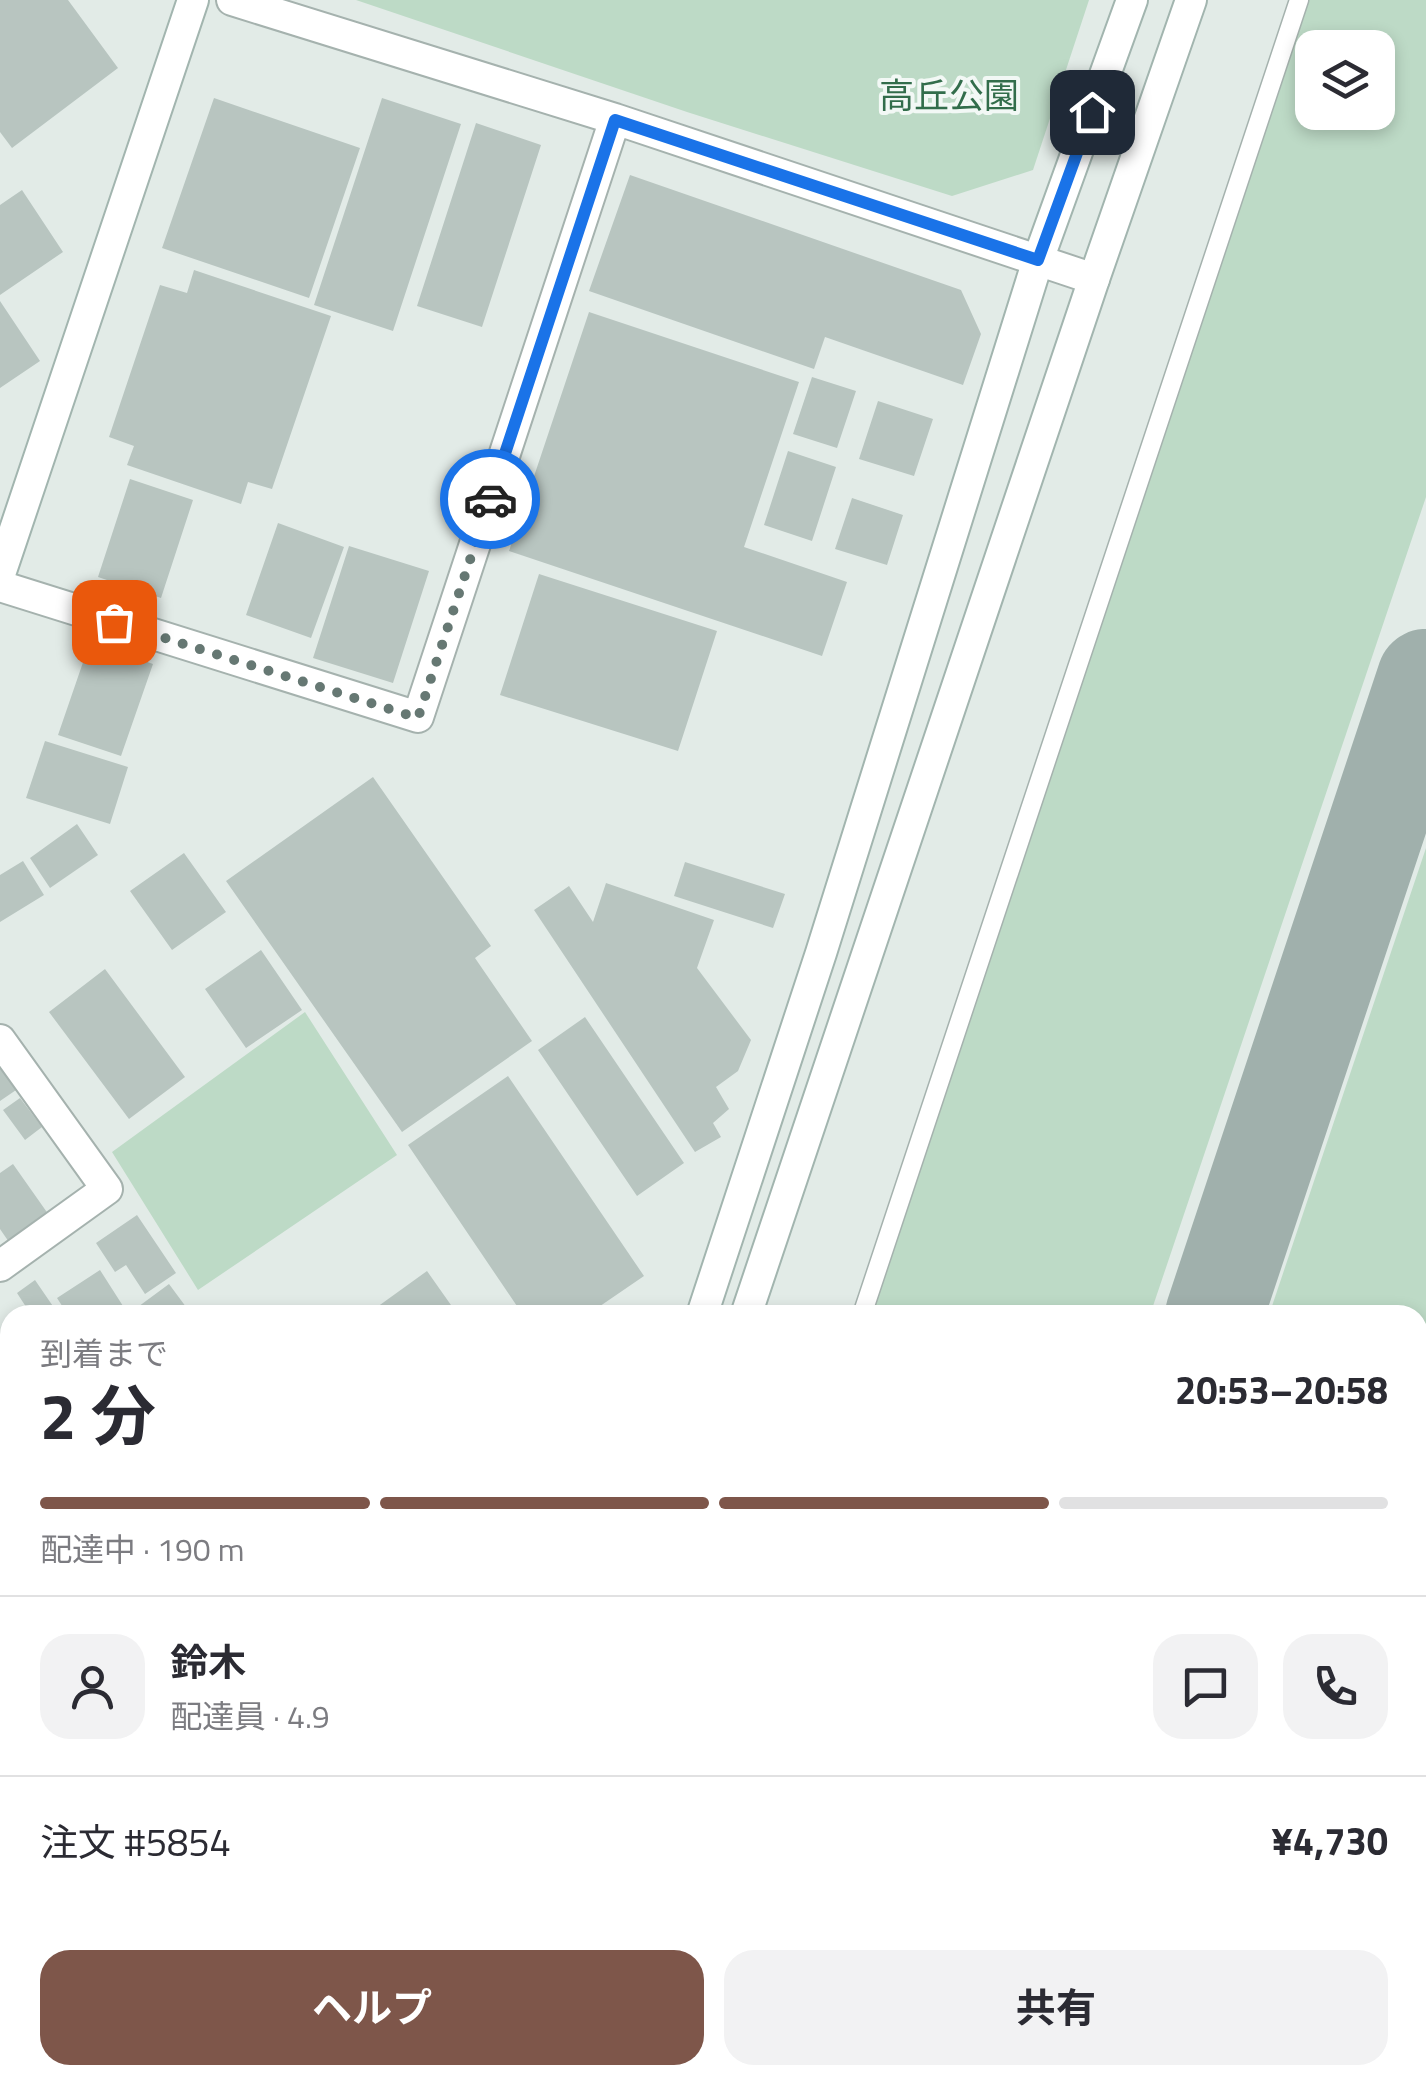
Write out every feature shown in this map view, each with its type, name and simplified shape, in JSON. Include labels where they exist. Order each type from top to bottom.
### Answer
[{"type":"street","points":[[0,574],[193,0]]},
{"type":"street","points":[[232,0],[615,120],[1094,279]]},
{"type":"street","points":[[705,1305],[821,952],[1038,260],[1132,0]]},
{"type":"street","points":[[749,1305],[1191,0]]},
{"type":"street","points":[[0,586],[418,718],[615,120]]},
{"type":"street","points":[[0,1040],[107,1190],[0,1266]]},
{"type":"lane","points":[[865,1305],[1299,0]]},
{"type":"green space","name":"高丘公園","points":[[356,0],[1089,0],[1033,170],[952,196]]},
{"type":"green space","points":[[1309,0],[1426,0],[1426,497],[1153,1305],[874,1305],[1295,42],[1295,130],[1395,130],[1395,30],[1299,30]]},
{"type":"green space","points":[[1426,848],[1426,1305],[1272,1305]]},
{"type":"green space","points":[[305,1012],[397,1155],[198,1290],[112,1152]]},
{"type":"building","points":[[0,0],[68,0],[118,68],[12,148],[0,132]]},
{"type":"building","points":[[214,98],[360,148],[309,298],[162,248]]},
{"type":"building","points":[[382,98],[461,124],[393,331],[314,305]]},
{"type":"building","points":[[476,123],[541,145],[482,327],[417,306]]},
{"type":"building","points":[[630,175],[961,290],[981,334],[963,385],[825,337],[814,369],[589,291]]},
{"type":"building","points":[[22,190],[63,252],[0,295],[0,205]]},
{"type":"building","points":[[194,270],[331,316],[272,489],[248,482],[241,504],[127,465],[134,446],[109,437],[160,285],[187,293]]},
{"type":"building","points":[[0,301],[40,361],[0,388]]},
{"type":"building","points":[[589,312],[799,382],[744,547],[847,582],[822,656],[509,551]]},
{"type":"building","points":[[812,377],[856,391],[837,448],[793,434]]},
{"type":"building","points":[[878,401],[933,419],[914,476],[859,459]]},
{"type":"building","points":[[788,451],[836,467],[812,541],[764,525]]},
{"type":"building","points":[[130,479],[193,500],[161,598],[98,577]]},
{"type":"building","points":[[852,498],[903,515],[887,565],[835,549]]},
{"type":"building","points":[[278,523],[344,547],[311,638],[246,615]]},
{"type":"building","points":[[349,546],[429,571],[393,683],[313,658]]},
{"type":"building","points":[[539,574],[717,631],[678,751],[500,695]]},
{"type":"building","points":[[90,642],[153,664],[121,756],[58,735]]},
{"type":"building","points":[[45,741],[128,767],[110,824],[26,798]]},
{"type":"building","points":[[373,777],[491,946],[475,958],[532,1041],[402,1132],[226,881]]},
{"type":"building","points":[[77,824],[98,855],[50,888],[30,858]]},
{"type":"building","points":[[184,853],[226,912],[172,950],[130,891]]},
{"type":"building","points":[[23,861],[44,895],[0,922],[0,875]]},
{"type":"building","points":[[685,862],[785,894],[773,928],[674,896]]},
{"type":"building","points":[[606,883],[714,920],[697,968],[751,1040],[738,1071],[716,1087],[729,1109],[713,1123],[721,1137],[695,1152],[534,910],[569,886],[593,922]]},
{"type":"building","points":[[261,950],[302,1010],[246,1048],[205,989]]},
{"type":"building","points":[[105,969],[185,1077],[129,1119],[49,1012]]},
{"type":"building","points":[[585,1017],[684,1163],[637,1196],[538,1050]]},
{"type":"building","points":[[0,1061],[19,1088],[0,1101]]},
{"type":"building","points":[[508,1076],[644,1276],[602,1305],[516,1305],[408,1145]]},
{"type":"building","points":[[20,1098],[42,1127],[25,1140],[3,1110]]},
{"type":"building","points":[[13,1164],[51,1218],[11,1245],[0,1229],[0,1173]]},
{"type":"building","points":[[137,1215],[176,1273],[145,1294],[126,1265],[115,1272],[96,1243]]},
{"type":"building","points":[[100,1270],[122,1305],[62,1305],[57,1298]]},
{"type":"building","points":[[427,1271],[451,1305],[380,1305]]},
{"type":"building","points":[[35,1280],[52,1305],[25,1305],[17,1293]]},
{"type":"building","points":[[169,1284],[185,1305],[141,1305]]},
{"type":"taxiway","points":[[1217,1305],[1426,678]]},
{"type":"way so far","points":[[114,622],[418,718],[490,499]]},
{"type":"route","points":[[490,499],[615,120],[1038,260],[1092,112]]}]
